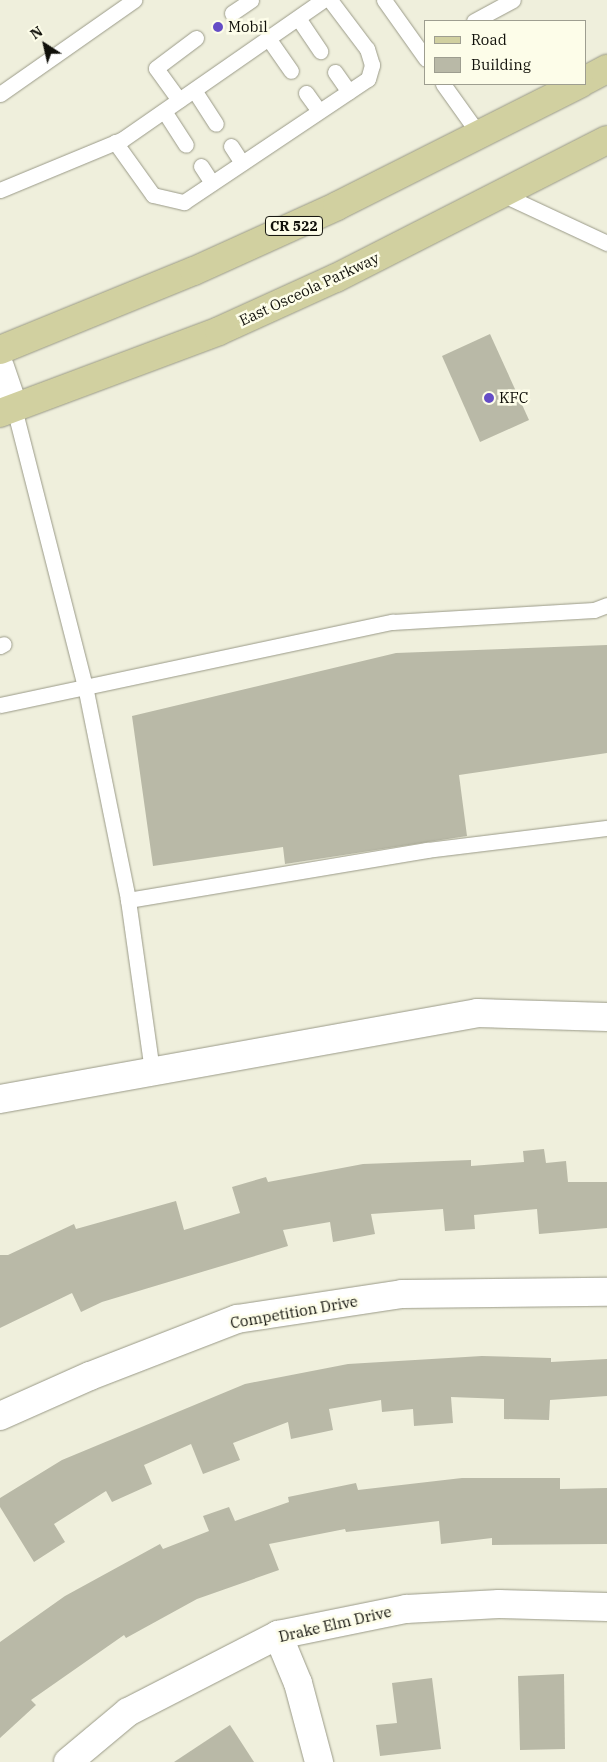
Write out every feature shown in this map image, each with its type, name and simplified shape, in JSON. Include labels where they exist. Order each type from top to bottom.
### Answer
[{"type":"main road","points":[[587,79],[607,69]]},
{"type":"main road","name":"CR 522","points":[[0,350],[194,271],[481,136],[578,85]]},
{"type":"main road","name":"East Osceola Parkway","points":[[7,411],[219,331],[504,195],[607,140]]},
{"type":"street","points":[[0,367],[7,411]]},
{"type":"street","points":[[0,1099],[152,1070],[477,1013],[607,1017]]},
{"type":"street","name":"Competition Drive","points":[[0,1416],[90,1376],[237,1319],[402,1294],[607,1292]]},
{"type":"street","name":"Drake Elm Drive","points":[[68,1762],[128,1712],[278,1635],[406,1609],[499,1604],[607,1607]]},
{"type":"street","points":[[278,1635],[298,1683],[319,1762]]},
{"type":"lane","points":[[0,94],[134,0]]},
{"type":"lane","points":[[232,13],[251,0]]},
{"type":"lane","points":[[115,142],[153,195],[184,202],[212,184],[368,79],[372,65],[366,49],[330,0]]},
{"type":"lane","points":[[384,0],[424,53]]},
{"type":"lane","points":[[476,20],[513,0]]},
{"type":"lane","points":[[0,190],[115,142],[164,111],[298,18],[312,3]]},
{"type":"lane","points":[[298,18],[320,51]]},
{"type":"lane","points":[[179,100],[156,68],[196,38]]},
{"type":"lane","points":[[268,38],[291,71]]},
{"type":"lane","points":[[335,72],[349,92]]},
{"type":"lane","points":[[0,77],[0,94]]},
{"type":"lane","points":[[444,85],[481,136]]},
{"type":"lane","points":[[194,90],[216,124]]},
{"type":"lane","points":[[306,93],[319,111]]},
{"type":"lane","points":[[164,111],[186,145]]},
{"type":"lane","points":[[231,146],[242,163]]},
{"type":"lane","points":[[201,166],[212,184]]},
{"type":"lane","points":[[504,195],[607,243]]},
{"type":"lane","points":[[7,411],[85,686],[128,900],[152,1070]]},
{"type":"lane","points":[[0,705],[392,622],[594,610],[607,604]]},
{"type":"lane","points":[[128,900],[427,850],[607,828]]},
{"type":"building","points":[[490,334],[529,420],[480,442],[442,356]]},
{"type":"building","points":[[607,645],[607,753],[459,775],[467,836],[285,864],[283,847],[153,866],[132,716],[396,653]]},
{"type":"building","points":[[544,1149],[546,1163],[566,1161],[568,1182],[607,1182],[607,1228],[539,1234],[537,1209],[474,1215],[475,1229],[445,1231],[443,1209],[371,1214],[375,1234],[333,1242],[330,1222],[283,1230],[288,1246],[102,1302],[81,1312],[72,1293],[0,1328],[0,1255],[8,1255],[74,1224],[76,1229],[176,1201],[184,1230],[240,1213],[232,1187],[266,1177],[268,1182],[363,1164],[471,1160],[471,1166],[524,1162],[523,1151]]},
{"type":"building","points":[[482,1356],[551,1358],[551,1362],[607,1359],[607,1396],[550,1400],[549,1420],[504,1419],[504,1399],[451,1397],[453,1423],[414,1426],[413,1409],[382,1412],[381,1400],[329,1409],[333,1430],[291,1439],[288,1422],[233,1443],[240,1460],[203,1474],[191,1444],[144,1465],[152,1484],[112,1502],[106,1491],[54,1524],[65,1542],[34,1562],[0,1507],[0,1498],[62,1460],[245,1384],[348,1364]]},
{"type":"building","points":[[462,1478],[560,1478],[560,1489],[607,1488],[607,1544],[492,1545],[492,1538],[441,1544],[439,1521],[346,1532],[345,1529],[269,1544],[279,1570],[197,1599],[126,1638],[124,1635],[31,1700],[36,1705],[0,1738],[0,1642],[65,1596],[160,1544],[163,1549],[209,1531],[203,1516],[229,1507],[235,1521],[289,1502],[288,1497],[356,1483],[358,1490]]},
{"type":"building","points":[[564,1674],[565,1749],[520,1750],[518,1676]]},
{"type":"building","points":[[432,1678],[441,1749],[380,1756],[376,1725],[397,1723],[392,1683]]},
{"type":"building","points":[[230,1725],[254,1762],[174,1762]]},
{"type":"place","name":"Mobil","points":[[218,27]]},
{"type":"place","name":"KFC","points":[[489,398]]}]
